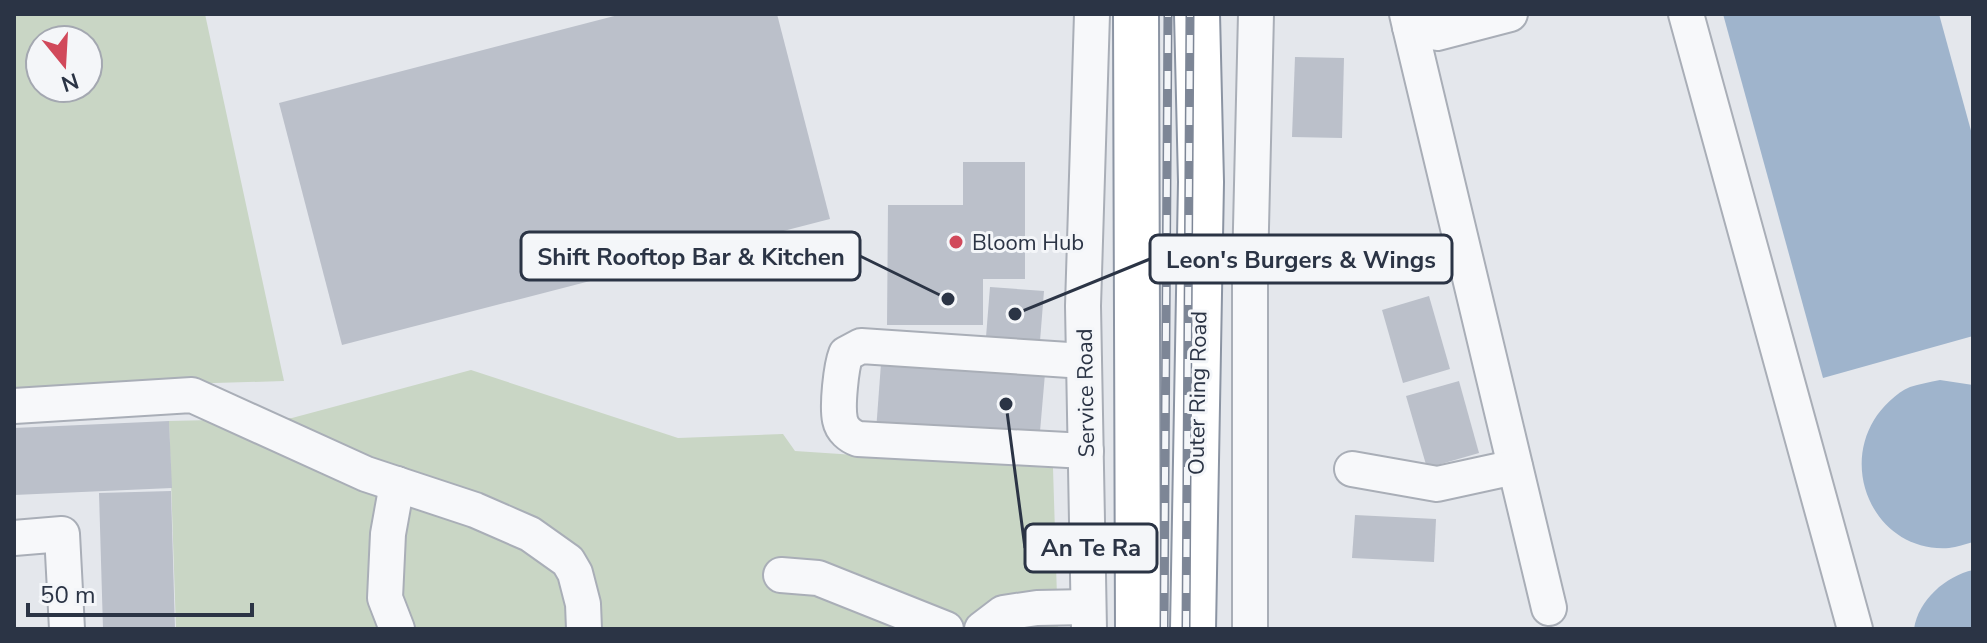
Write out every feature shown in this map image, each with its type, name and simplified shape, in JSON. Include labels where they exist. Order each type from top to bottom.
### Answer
[{"type":"highway","points":[[1136,14],[1138,629]]},
{"type":"highway","name":"Outer Ring Road","points":[[1193,629],[1201,182],[1197,14]]},
{"type":"street","name":"Service Road","points":[[1088,618],[1083,306],[1092,14]]},
{"type":"street","points":[[1250,629],[1250,270],[1256,14]]},
{"type":"street","points":[[1409,20],[1437,33],[1510,14]]},
{"type":"street","points":[[1686,14],[1855,629]]},
{"type":"street","points":[[1409,20],[1549,608]]},
{"type":"street","points":[[1084,361],[861,346],[846,354],[842,364],[840,421],[850,436],[858,439],[1086,451]]},
{"type":"street","points":[[14,406],[192,395],[366,474],[475,510],[530,534],[568,561],[575,573],[583,604],[584,629]]},
{"type":"street","points":[[1352,469],[1437,484],[1515,467]]},
{"type":"street","points":[[397,484],[388,534],[385,598],[397,629]]},
{"type":"street","points":[[14,538],[62,534],[67,629]]},
{"type":"street","points":[[781,575],[818,578],[946,629]]},
{"type":"street","points":[[982,629],[1003,613],[1037,608],[1088,618]]},
{"type":"green space","points":[[14,14],[205,14],[284,381],[14,389]]},
{"type":"green space","points":[[471,370],[678,438],[783,434],[795,451],[1053,468],[1058,629],[176,629],[169,421],[292,418]]},
{"type":"water","points":[[1723,14],[1939,14],[1973,138],[1973,336],[1823,378]]},
{"type":"water","points":[[1940,380],[1973,385],[1973,542],[1949,548],[1925,546],[1903,538],[1886,524],[1873,507],[1865,486],[1862,464],[1865,442],[1874,420],[1885,405],[1910,387]]},
{"type":"water","points":[[1973,570],[1973,629],[1914,629],[1921,608],[1935,591],[1953,578]]},
{"type":"building","points":[[622,14],[777,14],[830,219],[342,345],[279,103]]},
{"type":"building","points":[[1295,57],[1344,58],[1342,138],[1292,137]]},
{"type":"building","name":"Bloom Hub","points":[[963,162],[1025,162],[1025,279],[983,279],[983,325],[887,325],[888,205],[963,205]]},
{"type":"building","points":[[990,287],[1044,291],[1040,341],[986,337]]},
{"type":"building","points":[[1429,296],[1450,369],[1403,383],[1382,310]]},
{"type":"building","points":[[882,350],[1046,362],[1039,443],[876,431]]},
{"type":"building","points":[[1459,381],[1479,453],[1427,468],[1406,396]]},
{"type":"building","points":[[169,421],[172,488],[14,495],[14,428]]},
{"type":"building","points":[[171,491],[175,629],[103,629],[99,493]]},
{"type":"building","points":[[1355,515],[1436,519],[1434,562],[1352,558]]},
{"type":"railway","points":[[1164,629],[1168,14]]},
{"type":"railway","points":[[1186,629],[1190,14]]},
{"type":"place","name":"Bloom Hub","points":[[956,242]]},
{"type":"place","name":"Shift Rooftop Bar & Kitchen","points":[[948,299]]},
{"type":"place","name":"Leon's Burgers & Wings","points":[[1015,314]]},
{"type":"place","name":"An Te Ra","points":[[1006,404]]}]
